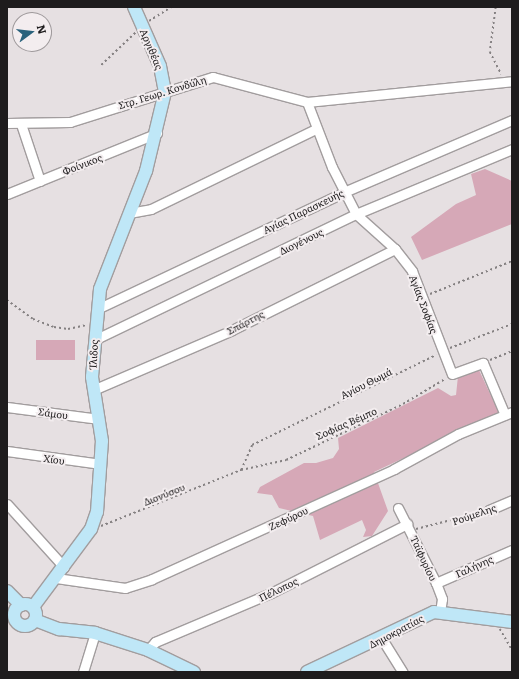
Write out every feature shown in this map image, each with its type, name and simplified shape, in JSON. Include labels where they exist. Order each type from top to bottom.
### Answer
[{"type":"street","name":"Αργιθέας","points":[[134,7],[160,66],[165,92]]},
{"type":"street","name":"Στρ. Γεωρ. Κονδύλη","points":[[7,123],[21,124],[70,122],[213,77],[224,77],[307,102],[510,83]]},
{"type":"street","name":"Ίλιδος","points":[[33,608],[91,529],[97,512],[101,464],[99,419],[93,390],[94,340],[97,308],[104,274],[129,214],[157,133],[165,92]]},
{"type":"street","name":"Αγίας Σοφίας","points":[[307,102],[316,129],[344,192],[356,214],[395,250],[412,271],[452,374]]},
{"type":"street","name":"Αγίας Παρασκευής","points":[[97,308],[344,192],[512,120]]},
{"type":"street","points":[[21,124],[40,180]]},
{"type":"street","points":[[129,214],[151,209],[316,129]]},
{"type":"street","name":"Φοίνικος","points":[[7,194],[157,133]]},
{"type":"street","name":"Διογένους","points":[[94,340],[356,214],[512,149]]},
{"type":"street","name":"Σπάρτης","points":[[93,390],[232,330],[395,250]]},
{"type":"street","points":[[452,374],[483,363],[508,414]]},
{"type":"street","name":"Σάμου","points":[[7,406],[99,419]]},
{"type":"street","name":"Ζεφύρου","points":[[56,578],[125,588],[152,580],[508,414]]},
{"type":"street","name":"Χίου","points":[[7,451],[101,464]]},
{"type":"street","name":"Ρούμελης","points":[[489,510],[512,500]]},
{"type":"street","points":[[7,504],[64,567]]},
{"type":"street","name":"Ταϊφυρίου","points":[[398,508],[436,582],[442,599],[440,611]]},
{"type":"street","name":"Πέλοπος","points":[[148,650],[155,642],[272,593],[409,528]]},
{"type":"street","name":"Γαλήνης","points":[[436,582],[512,550]]},
{"type":"street","points":[[7,591],[20,606],[33,608],[35,620]]},
{"type":"street","points":[[20,606],[16,610],[11,621],[27,626],[35,620]]},
{"type":"street","name":"Δημοκρατίας","points":[[307,672],[382,639],[414,620],[440,611],[498,622],[512,622]]},
{"type":"street","points":[[35,620],[59,629],[95,633],[148,650],[194,672]]},
{"type":"street","points":[[83,672],[95,633]]},
{"type":"street","points":[[382,639],[403,672]]},
{"type":"path","points":[[101,65],[142,26],[171,7]]},
{"type":"path","points":[[496,7],[490,52],[510,83]]},
{"type":"path","points":[[422,298],[512,261]]},
{"type":"path","points":[[7,300],[32,319],[54,327],[68,329],[95,322]]},
{"type":"path","name":"Αγίου Θωμά","points":[[241,470],[252,445],[442,351],[512,324]]},
{"type":"path","points":[[483,363],[512,351]]},
{"type":"path","name":"Σοφίας Βέμπο","points":[[241,470],[286,460],[403,404],[452,374]]},
{"type":"path","name":"Διονύσου","points":[[91,529],[241,470]]},
{"type":"path","name":"Ρούμελης","points":[[409,528],[489,510]]},
{"type":"path","points":[[498,622],[512,650]]},
{"type":"shaded area","points":[[485,169],[512,181],[512,224],[422,260],[411,237],[456,204],[476,195],[471,174]]},
{"type":"shaded area","points":[[36,340],[75,340],[75,360],[36,360]]},
{"type":"shaded area","points":[[479,370],[499,413],[374,472],[388,511],[372,536],[363,537],[366,530],[362,520],[320,540],[313,516],[279,508],[272,495],[257,493],[260,487],[304,463],[316,463],[333,458],[339,449],[338,438],[438,388],[451,396],[456,395],[458,376]]}]
